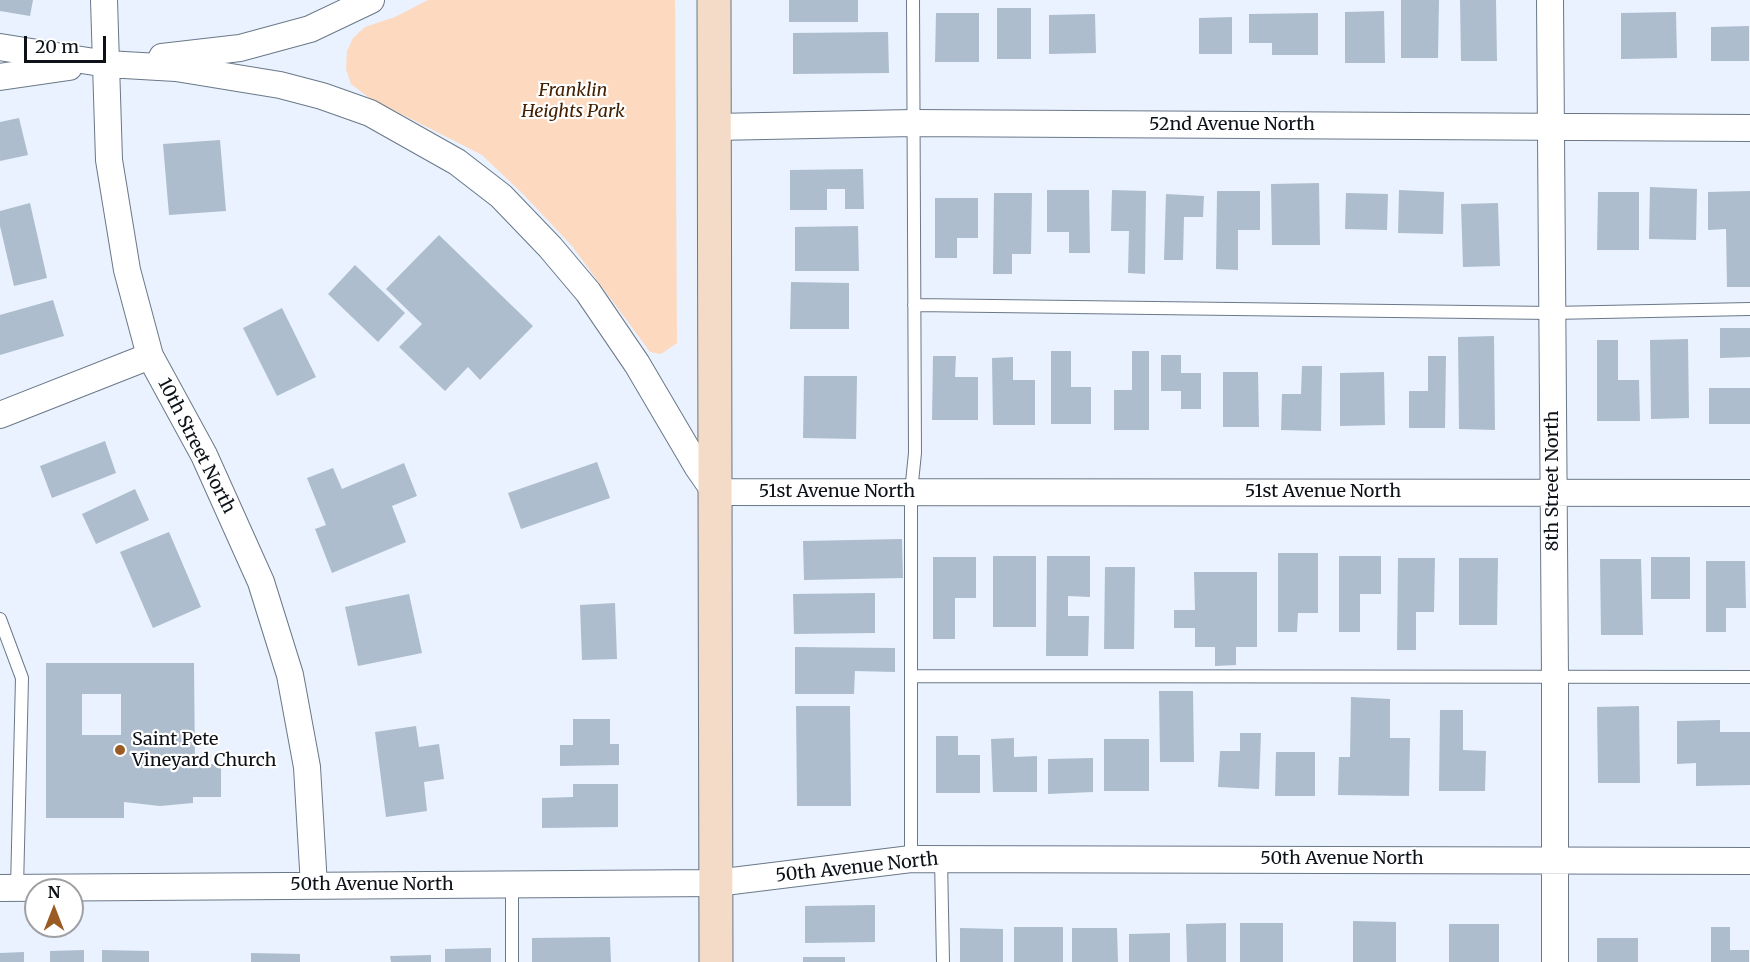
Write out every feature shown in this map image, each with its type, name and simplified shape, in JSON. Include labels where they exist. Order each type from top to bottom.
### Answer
[{"type":"main road","points":[[714,0],[716,962]]},
{"type":"street","name":"10th Street North","points":[[104,0],[109,160],[127,270],[150,356],[204,454],[261,582],[290,675],[307,767],[314,886]]},
{"type":"street","points":[[0,77],[240,48],[310,29],[371,0]]},
{"type":"street","name":"8th Street North","points":[[1550,0],[1555,962]]},
{"type":"street","points":[[0,47],[107,64],[176,68],[280,85],[322,96],[370,113],[457,162],[501,196],[550,247],[588,292],[637,364],[697,466],[716,492]]},
{"type":"street","name":"52nd Avenue North","points":[[715,127],[913,123],[1750,128]]},
{"type":"street","points":[[0,415],[150,356]]},
{"type":"street","name":"51st Avenue North","points":[[716,492],[1750,493]]},
{"type":"street","name":"50th Avenue North","points":[[8,888],[716,883],[911,859],[1750,861]]},
{"type":"lane","points":[[911,859],[911,492],[915,453],[913,0]]},
{"type":"lane","points":[[914,305],[1552,313],[1750,309]]},
{"type":"lane","points":[[0,620],[22,678],[8,888]]},
{"type":"lane","points":[[911,676],[1750,677]]},
{"type":"lane","points":[[941,859],[943,962]]},
{"type":"lane","points":[[512,884],[512,962]]},
{"type":"green space","name":"Franklin Heights Park","points":[[428,0],[675,0],[677,343],[661,354],[650,352],[572,246],[482,155],[368,97],[351,84],[346,69],[347,51],[353,38],[365,27],[395,17]]},
{"type":"building","points":[[0,0],[33,0],[30,16],[0,11]]},
{"type":"building","points":[[789,0],[858,0],[858,22],[789,22]]},
{"type":"building","points":[[1401,0],[1439,0],[1438,58],[1401,58]]},
{"type":"building","points":[[1460,0],[1496,0],[1497,61],[1461,61]]},
{"type":"building","points":[[997,8],[1031,8],[1031,59],[997,59]]},
{"type":"building","points":[[1384,11],[1385,63],[1345,63],[1345,12]]},
{"type":"building","points":[[1676,12],[1677,58],[1621,59],[1621,13]]},
{"type":"building","points":[[936,13],[979,13],[979,62],[935,62]]},
{"type":"building","points":[[1318,13],[1318,55],[1272,55],[1272,43],[1249,43],[1249,14]]},
{"type":"building","points":[[1095,14],[1096,53],[1049,54],[1049,15]]},
{"type":"building","points":[[1232,17],[1232,54],[1199,54],[1199,18]]},
{"type":"building","points":[[1749,26],[1749,61],[1711,61],[1711,27]]},
{"type":"building","points":[[888,32],[889,73],[793,74],[793,33]]},
{"type":"building","points":[[19,118],[28,155],[0,161],[0,122]]},
{"type":"building","points":[[220,140],[226,211],[169,215],[163,144]]},
{"type":"building","points":[[863,169],[864,209],[845,209],[845,189],[827,189],[827,210],[790,210],[790,170]]},
{"type":"building","points":[[1319,183],[1320,245],[1272,245],[1271,184]]},
{"type":"building","points":[[1650,187],[1697,189],[1696,240],[1649,239]]},
{"type":"building","points":[[1047,190],[1089,190],[1090,253],[1069,253],[1069,232],[1047,232]]},
{"type":"building","points":[[1112,190],[1146,191],[1145,274],[1128,273],[1129,231],[1111,231]]},
{"type":"building","points":[[1399,190],[1444,192],[1443,234],[1398,233]]},
{"type":"building","points":[[1217,191],[1260,191],[1260,230],[1238,230],[1238,270],[1216,269]]},
{"type":"building","points":[[1750,191],[1750,287],[1727,287],[1726,229],[1708,230],[1708,192]]},
{"type":"building","points":[[1598,192],[1639,192],[1639,250],[1597,250]]},
{"type":"building","points":[[994,193],[1032,193],[1031,254],[1012,254],[1012,274],[993,274]]},
{"type":"building","points":[[1346,193],[1388,194],[1387,230],[1345,229]]},
{"type":"building","points":[[1166,194],[1204,196],[1203,217],[1184,217],[1183,260],[1164,260]]},
{"type":"building","points":[[935,198],[978,198],[978,238],[957,238],[957,258],[935,258]]},
{"type":"building","points":[[30,203],[47,278],[14,286],[0,226],[0,211]]},
{"type":"building","points":[[1498,203],[1500,266],[1463,267],[1461,204]]},
{"type":"building","points":[[858,226],[859,271],[795,271],[795,227]]},
{"type":"building","points":[[439,235],[533,326],[480,380],[468,367],[445,391],[399,347],[422,324],[386,289]]},
{"type":"building","points":[[355,265],[405,313],[378,342],[328,294]]},
{"type":"building","points":[[791,282],[849,283],[849,329],[790,329]]},
{"type":"building","points":[[53,300],[64,336],[0,355],[0,315]]},
{"type":"building","points":[[282,308],[316,377],[277,396],[243,328]]},
{"type":"building","points":[[1720,328],[1750,328],[1750,357],[1720,358]]},
{"type":"building","points":[[1494,336],[1495,430],[1459,429],[1458,337]]},
{"type":"building","points":[[1688,339],[1689,418],[1651,419],[1650,340]]},
{"type":"building","points":[[1597,340],[1618,340],[1618,380],[1639,380],[1640,421],[1597,421]]},
{"type":"building","points":[[1051,351],[1071,351],[1071,387],[1091,387],[1091,424],[1051,424]]},
{"type":"building","points":[[1132,351],[1149,351],[1149,430],[1114,430],[1114,390],[1132,390]]},
{"type":"building","points":[[1161,355],[1181,355],[1181,373],[1201,373],[1201,409],[1181,409],[1181,391],[1161,391]]},
{"type":"building","points":[[933,356],[956,356],[955,377],[978,377],[978,420],[932,420]]},
{"type":"building","points":[[1428,356],[1446,356],[1445,428],[1409,428],[1409,391],[1428,391]]},
{"type":"building","points":[[1013,357],[1013,380],[1035,380],[1035,425],[993,425],[992,358]]},
{"type":"building","points":[[1302,366],[1322,366],[1321,431],[1281,430],[1282,394],[1301,394]]},
{"type":"building","points":[[1223,372],[1258,372],[1259,427],[1223,427]]},
{"type":"building","points":[[1384,372],[1385,425],[1340,426],[1340,373]]},
{"type":"building","points":[[804,376],[857,376],[856,439],[803,438]]},
{"type":"building","points":[[1709,388],[1750,388],[1750,424],[1709,424]]},
{"type":"building","points":[[105,441],[116,473],[52,498],[40,466]]},
{"type":"building","points":[[597,462],[610,498],[521,529],[508,493]]},
{"type":"building","points":[[404,463],[417,496],[392,506],[406,542],[332,573],[315,529],[326,525],[307,478],[333,468],[342,489]]},
{"type":"building","points":[[135,489],[149,520],[96,544],[82,514]]},
{"type":"building","points":[[169,532],[201,607],[153,628],[120,552]]},
{"type":"building","points":[[902,539],[903,578],[804,580],[803,541]]},
{"type":"building","points":[[1278,553],[1318,553],[1318,613],[1298,613],[1297,632],[1278,632]]},
{"type":"building","points":[[993,556],[1036,556],[1036,627],[993,627]]},
{"type":"building","points":[[1047,556],[1090,556],[1090,597],[1068,596],[1068,616],[1089,616],[1088,656],[1046,656]]},
{"type":"building","points":[[1339,556],[1381,556],[1381,594],[1360,594],[1360,632],[1339,632]]},
{"type":"building","points":[[933,557],[976,557],[976,598],[955,598],[955,639],[933,639]]},
{"type":"building","points":[[1651,557],[1690,557],[1690,599],[1651,599]]},
{"type":"building","points":[[1398,558],[1435,558],[1434,612],[1416,612],[1416,650],[1397,650]]},
{"type":"building","points":[[1459,558],[1498,558],[1497,625],[1459,625]]},
{"type":"building","points":[[1600,559],[1641,559],[1643,635],[1601,635]]},
{"type":"building","points":[[1706,561],[1745,561],[1746,608],[1726,608],[1726,632],[1706,632]]},
{"type":"building","points":[[1105,567],[1135,567],[1134,649],[1104,649]]},
{"type":"building","points":[[1194,572],[1257,572],[1257,647],[1236,647],[1236,665],[1215,666],[1215,647],[1195,647],[1195,628],[1174,628],[1174,610],[1195,610]]},
{"type":"building","points":[[875,593],[875,633],[794,634],[793,594]]},
{"type":"building","points":[[409,594],[422,653],[358,666],[345,607]]},
{"type":"building","points":[[615,603],[617,659],[582,660],[580,605]]},
{"type":"building","points":[[795,647],[895,648],[895,672],[855,671],[854,694],[795,694]]},
{"type":"building","name":"Saint Pete Vineyard Church","points":[[46,663],[194,663],[195,764],[221,764],[221,797],[193,797],[193,803],[160,806],[124,802],[124,818],[46,818]],"holes":[[[82,694],[121,694],[121,735],[82,735]]]},
{"type":"building","points":[[1159,691],[1193,691],[1194,762],[1160,762]]},
{"type":"building","points":[[1351,697],[1390,699],[1390,738],[1410,738],[1409,796],[1338,795],[1339,757],[1350,757]]},
{"type":"building","points":[[796,706],[850,706],[851,806],[797,806]]},
{"type":"building","points":[[1639,706],[1640,783],[1598,783],[1597,707]]},
{"type":"building","points":[[1440,710],[1463,710],[1463,750],[1486,751],[1485,791],[1439,791]]},
{"type":"building","points":[[573,719],[610,719],[610,744],[619,744],[619,765],[560,766],[560,745],[573,745]]},
{"type":"building","points":[[1720,720],[1720,732],[1750,732],[1750,785],[1696,786],[1696,763],[1677,764],[1677,721]]},
{"type":"building","points":[[416,726],[419,747],[439,744],[444,779],[424,782],[427,811],[386,817],[375,732]]},
{"type":"building","points":[[1240,733],[1261,733],[1259,789],[1218,787],[1220,751],[1240,751]]},
{"type":"building","points":[[936,736],[958,736],[958,755],[980,755],[980,793],[936,793]]},
{"type":"building","points":[[1014,738],[1014,757],[1037,756],[1037,792],[993,792],[991,739]]},
{"type":"building","points":[[1104,739],[1149,739],[1149,791],[1104,791]]},
{"type":"building","points":[[1276,752],[1315,752],[1315,796],[1275,796]]},
{"type":"building","points":[[1093,758],[1093,792],[1048,794],[1048,759]]},
{"type":"building","points":[[573,784],[618,784],[618,827],[542,828],[542,798],[573,797]]},
{"type":"building","points":[[875,905],[875,942],[805,943],[805,906]]},
{"type":"building","points":[[1353,921],[1396,922],[1396,962],[1353,962]]},
{"type":"building","points":[[1226,923],[1226,962],[1187,962],[1186,924]]},
{"type":"building","points":[[1240,923],[1283,923],[1283,962],[1240,962]]},
{"type":"building","points":[[1449,924],[1499,924],[1499,962],[1449,962]]},
{"type":"building","points":[[1014,927],[1063,927],[1063,962],[1014,962]]},
{"type":"building","points":[[1711,927],[1730,927],[1730,950],[1749,950],[1749,962],[1711,962]]},
{"type":"building","points":[[960,928],[1003,929],[1003,962],[960,962]]},
{"type":"building","points":[[1072,928],[1117,928],[1118,962],[1072,962]]},
{"type":"building","points":[[1170,933],[1170,962],[1129,962],[1129,934]]},
{"type":"building","points":[[610,937],[611,962],[532,962],[532,938]]},
{"type":"building","points":[[1597,938],[1638,938],[1638,962],[1597,962]]},
{"type":"building","points":[[491,948],[491,962],[445,962],[445,949]]},
{"type":"building","points":[[84,950],[84,962],[50,962],[50,951]]},
{"type":"building","points":[[102,950],[149,951],[149,962],[102,962]]},
{"type":"building","points":[[24,952],[24,962],[0,962],[0,953]]},
{"type":"building","points":[[251,953],[300,954],[300,962],[251,962]]},
{"type":"building","points":[[431,955],[431,962],[391,962],[390,956]]},
{"type":"building","points":[[803,957],[845,957],[845,962],[803,962]]},
{"type":"place","name":"Saint Pete Vineyard Church","points":[[120,750]]}]
